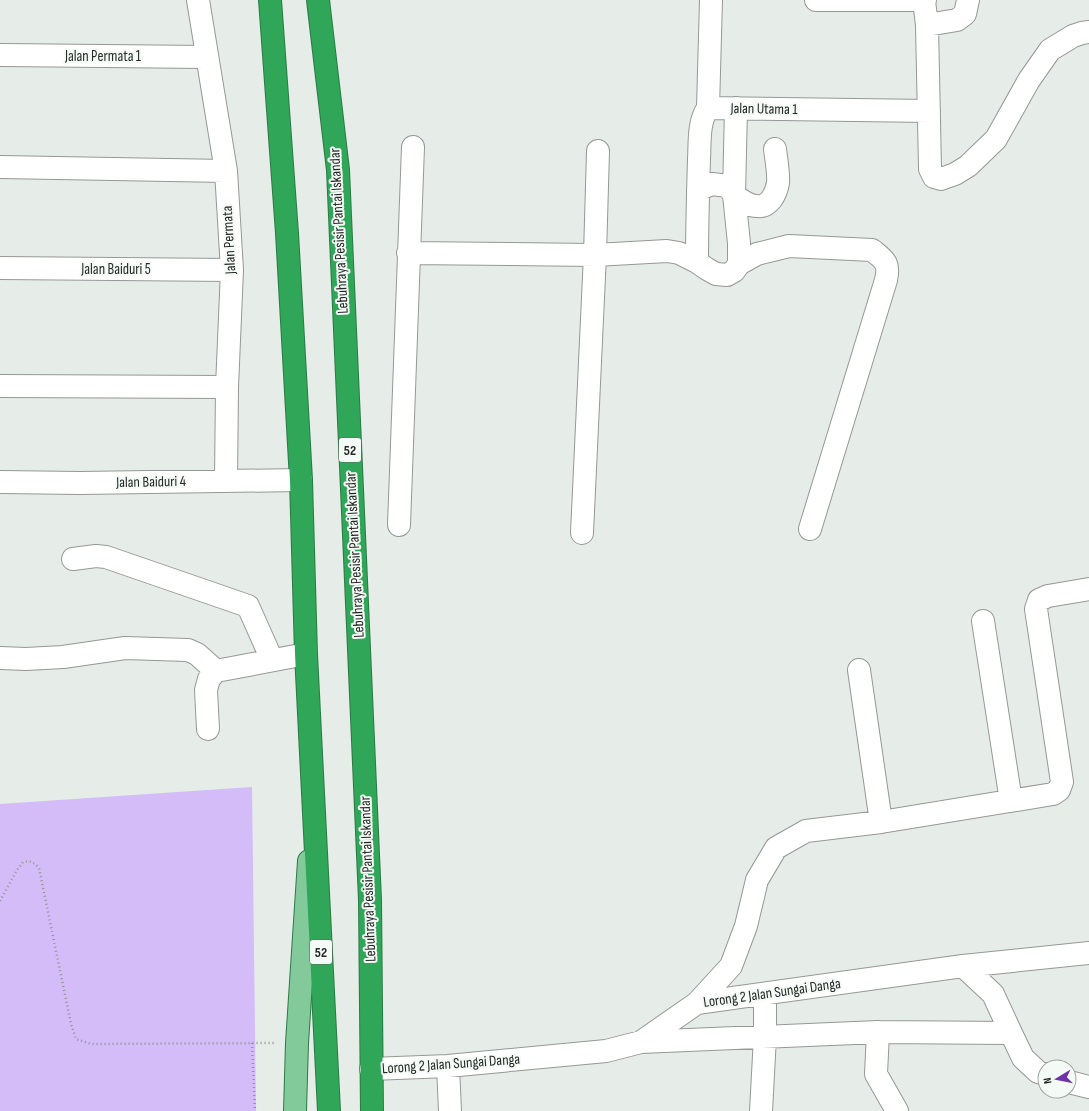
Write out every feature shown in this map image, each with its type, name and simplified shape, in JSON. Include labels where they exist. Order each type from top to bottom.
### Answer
[{"type":"highway","name":"52","points":[[270,0],[287,233],[301,480],[306,654],[330,1111]]},
{"type":"highway","name":"Lebuhraya Pesisir Pantai Iskandar","points":[[318,0],[338,170],[370,900],[372,1111]]},
{"type":"main road","points":[[295,1111],[297,1042],[313,792]]},
{"type":"street","name":"Jalan Permata","points":[[198,0],[226,171],[232,270],[227,387],[226,481]]},
{"type":"street","points":[[697,262],[701,124],[704,113],[708,108],[711,0]]},
{"type":"street","points":[[816,0],[924,0],[930,169],[934,177],[941,178],[955,174],[968,166],[996,139],[1029,80],[1050,50],[1073,36],[1089,32]]},
{"type":"street","points":[[926,25],[956,20],[965,14],[968,0]]},
{"type":"street","name":"Jalan Permata 1","points":[[0,55],[207,57]]},
{"type":"street","name":"Jalan Utama 1","points":[[708,108],[928,111]]},
{"type":"street","points":[[736,108],[734,195],[739,243],[739,264]]},
{"type":"street","points":[[399,525],[412,147]]},
{"type":"street","points":[[698,190],[712,184],[728,186],[734,195],[744,202],[757,207],[766,204],[774,197],[778,183],[775,149]]},
{"type":"street","points":[[582,533],[595,255],[598,151]]},
{"type":"street","points":[[0,167],[226,171]]},
{"type":"street","points":[[408,253],[595,255],[667,251],[680,253],[716,274],[727,275],[734,271],[739,264],[757,254],[789,246],[872,250],[886,263],[888,272],[810,529]]},
{"type":"street","name":"Jalan Baiduri 5","points":[[0,268],[232,270]]},
{"type":"street","points":[[0,386],[227,387]]},
{"type":"street","name":"Jalan Baiduri 4","points":[[0,482],[88,483],[301,480]]},
{"type":"street","points":[[74,559],[96,556],[106,557],[248,606],[272,660]]},
{"type":"street","points":[[697,1003],[731,966],[746,926],[757,880],[776,848],[806,831],[881,822],[1011,801],[1053,794],[1059,790],[1062,782],[1036,608],[1039,600],[1048,596],[1089,589]]},
{"type":"street","points":[[983,621],[1011,801]]},
{"type":"street","points":[[0,658],[26,659],[63,657],[125,648],[188,650],[198,654],[216,671]]},
{"type":"street","points":[[208,729],[206,690],[209,679],[216,671],[306,654]]},
{"type":"street","points":[[859,670],[881,822]]},
{"type":"street","name":"Lorong 2 Jalan Sungai Danga","points":[[371,1069],[448,1066],[606,1051],[642,1042],[697,1003],[963,966],[1089,953]]},
{"type":"street","points":[[963,966],[993,994],[1023,1058],[1037,1071]]},
{"type":"street","points":[[760,1111],[765,1037],[765,994]]},
{"type":"street","points":[[642,1042],[878,1032],[1010,1033]]},
{"type":"street","points":[[878,1032],[876,1074],[897,1111]]},
{"type":"street","points":[[448,1066],[450,1111]]},
{"type":"street","points":[[1077,1084],[1089,1087]]},
{"type":"path","points":[[0,901],[23,862],[34,862],[39,868],[71,1024],[76,1039],[91,1044],[297,1042]]},
{"type":"path","points":[[252,1043],[255,1111]]},
{"type":"shaded area","points":[[252,787],[256,1111],[0,1111],[0,804]]}]
